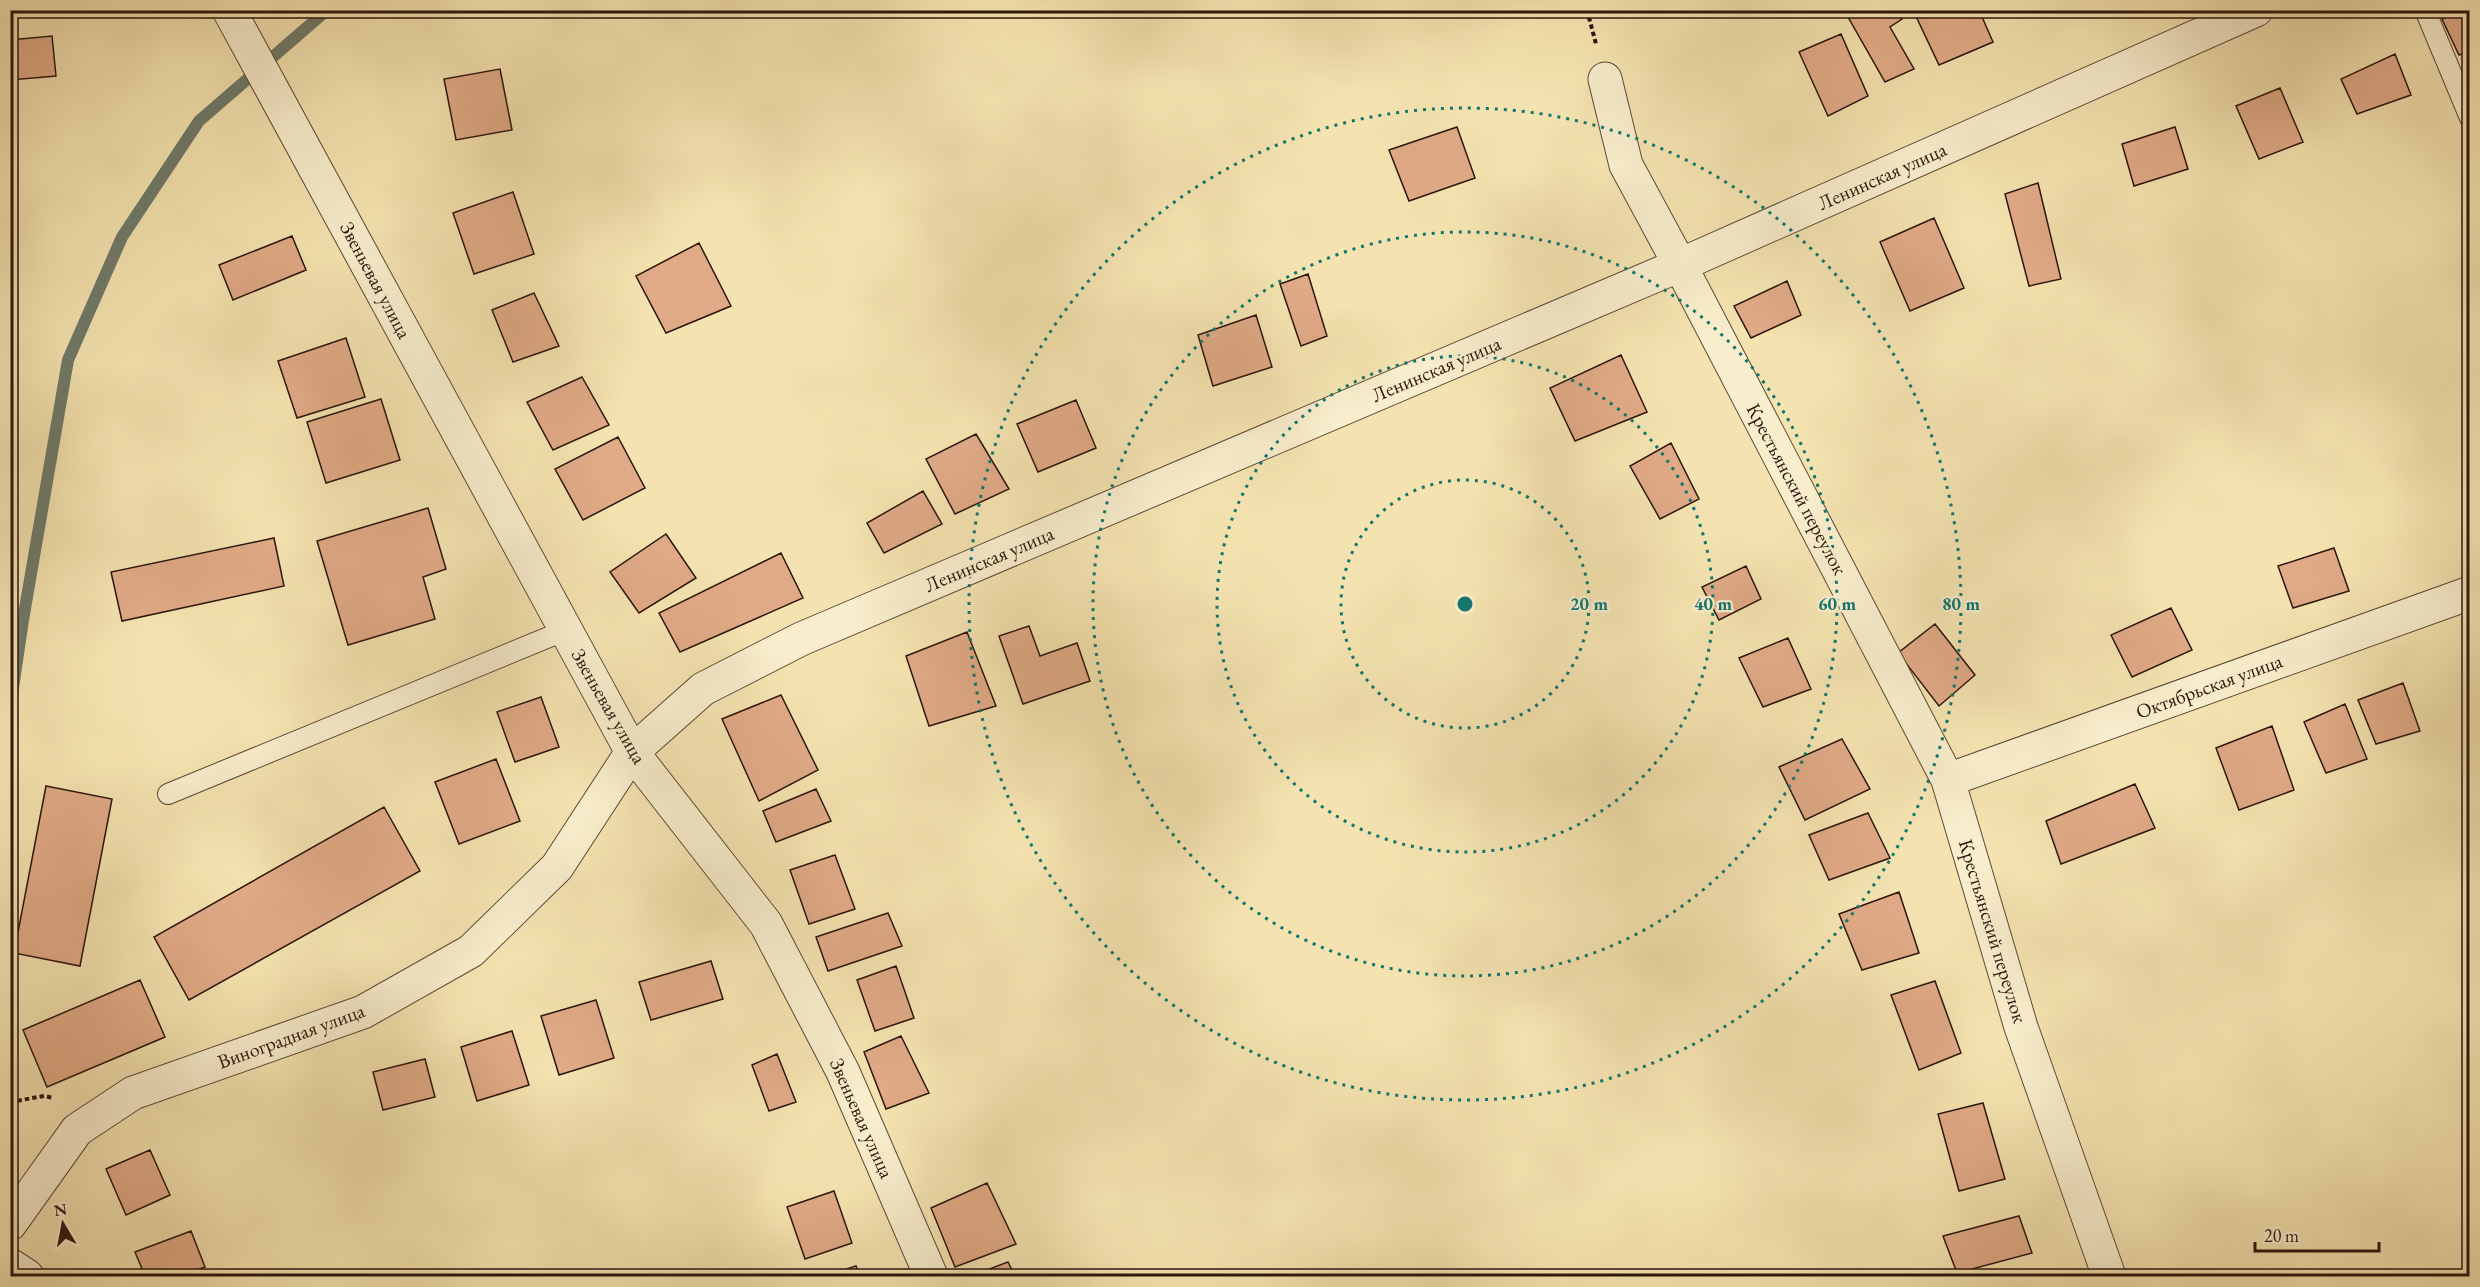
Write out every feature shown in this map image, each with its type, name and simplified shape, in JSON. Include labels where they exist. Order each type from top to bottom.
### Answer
[{"type":"street","name":"Звеньевая улица","points":[[230,10],[632,752],[766,924],[843,1072],[931,1276]]},
{"type":"street","name":"Ленинская улица","points":[[632,752],[703,689],[801,639],[1680,265],[2256,10]]},
{"type":"street","name":"Крестьянский переулок","points":[[1605,80],[1626,165],[1948,780],[2021,1027],[2109,1276]]},
{"type":"street","name":"Октябрьская улица","points":[[1948,780],[2469,593]]},
{"type":"street","name":"Виноградная улица","points":[[10,1224],[77,1130],[134,1092],[363,1012],[471,951],[557,867],[632,752]]},
{"type":"street","points":[[10,1265],[27,1276]]},
{"type":"lane","points":[[2425,10],[2469,118]]},
{"type":"lane","points":[[168,794],[566,630]]},
{"type":"building","points":[[1844,10],[1896,10],[1902,19],[1890,27],[1914,69],[1885,82]]},
{"type":"building","points":[[1913,10],[1979,10],[1993,42],[1939,65]]},
{"type":"building","points":[[2462,10],[2470,10],[2470,51],[2459,55],[2442,19]]},
{"type":"building","points":[[1841,34],[1868,96],[1828,116],[1799,52]]},
{"type":"building","points":[[52,36],[56,76],[10,80],[10,40]]},
{"type":"building","points":[[2395,54],[2411,95],[2357,114],[2341,79]]},
{"type":"building","points":[[500,69],[512,130],[456,140],[444,79]]},
{"type":"building","points":[[2280,88],[2303,142],[2259,159],[2236,106]]},
{"type":"building","points":[[1457,127],[1475,178],[1409,201],[1389,150]]},
{"type":"building","points":[[2175,127],[2188,169],[2134,186],[2122,144]]},
{"type":"building","points":[[2038,183],[2061,279],[2029,286],[2005,194]]},
{"type":"building","points":[[513,192],[534,254],[474,274],[453,213]]},
{"type":"building","points":[[1934,218],[1964,288],[1910,311],[1880,242]]},
{"type":"building","points":[[292,236],[306,270],[233,300],[219,265]]},
{"type":"building","points":[[699,243],[731,306],[666,333],[636,276]]},
{"type":"building","points":[[1308,274],[1327,336],[1301,346],[1280,284]]},
{"type":"building","points":[[1787,281],[1801,315],[1751,338],[1734,306]]},
{"type":"building","points":[[534,293],[559,346],[513,362],[492,310]]},
{"type":"building","points":[[1256,315],[1272,367],[1213,386],[1198,335]]},
{"type":"building","points":[[346,338],[365,397],[297,418],[278,361]]},
{"type":"building","points":[[1621,355],[1647,412],[1575,441],[1550,388]]},
{"type":"building","points":[[582,377],[609,425],[553,450],[527,402]]},
{"type":"building","points":[[381,399],[400,460],[326,483],[307,422]]},
{"type":"building","points":[[1076,400],[1096,448],[1038,472],[1017,424]]},
{"type":"building","points":[[976,434],[1009,489],[955,514],[926,459]]},
{"type":"building","points":[[618,437],[645,488],[583,520],[555,469]]},
{"type":"building","points":[[1671,443],[1699,499],[1660,519],[1630,466]]},
{"type":"building","points":[[923,491],[942,524],[884,553],[867,523]]},
{"type":"building","points":[[428,508],[446,569],[423,577],[435,619],[348,645],[317,541]]},
{"type":"building","points":[[666,534],[696,578],[639,613],[610,572]]},
{"type":"building","points":[[274,538],[284,586],[122,621],[111,572]]},
{"type":"building","points":[[2334,548],[2349,591],[2293,608],[2278,566]]},
{"type":"building","points":[[781,553],[803,598],[680,652],[659,613]]},
{"type":"building","points":[[1746,566],[1761,599],[1719,620],[1702,587]]},
{"type":"building","points":[[2171,608],[2192,650],[2132,677],[2111,635]]},
{"type":"building","points":[[1935,624],[1975,675],[1939,706],[1898,653]]},
{"type":"building","points":[[1029,626],[1040,656],[1077,643],[1090,681],[1023,704],[999,636]]},
{"type":"building","points":[[967,632],[996,706],[929,726],[906,656]]},
{"type":"building","points":[[1788,638],[1811,689],[1763,707],[1739,658]]},
{"type":"building","points":[[2403,683],[2420,731],[2376,744],[2358,700]]},
{"type":"building","points":[[781,695],[818,770],[759,801],[722,719]]},
{"type":"building","points":[[541,697],[559,747],[515,762],[497,712]]},
{"type":"building","points":[[2345,704],[2367,759],[2326,773],[2304,722]]},
{"type":"building","points":[[2272,726],[2294,790],[2239,810],[2216,748]]},
{"type":"building","points":[[1842,739],[1870,789],[1805,820],[1779,767]]},
{"type":"building","points":[[496,759],[520,821],[459,844],[435,782]]},
{"type":"building","points":[[2135,784],[2155,828],[2061,864],[2046,821]]},
{"type":"building","points":[[46,786],[112,799],[80,966],[14,953]]},
{"type":"building","points":[[816,789],[831,821],[776,842],[763,811]]},
{"type":"building","points":[[384,807],[420,871],[189,1000],[154,937]]},
{"type":"building","points":[[1868,813],[1890,858],[1829,880],[1809,835]]},
{"type":"building","points":[[835,855],[855,909],[809,924],[790,870]]},
{"type":"building","points":[[1899,892],[1919,953],[1862,970],[1839,914]]},
{"type":"building","points":[[888,913],[902,946],[828,971],[816,937]]},
{"type":"building","points":[[711,961],[723,999],[651,1020],[639,982]]},
{"type":"building","points":[[896,966],[914,1018],[875,1031],[857,980]]},
{"type":"building","points":[[140,980],[165,1037],[47,1087],[23,1030]]},
{"type":"building","points":[[1935,981],[1961,1053],[1919,1070],[1891,995]]},
{"type":"building","points":[[596,1000],[614,1058],[559,1075],[541,1016]]},
{"type":"building","points":[[512,1031],[529,1085],[477,1101],[461,1047]]},
{"type":"building","points":[[901,1036],[929,1093],[886,1109],[864,1052]]},
{"type":"building","points":[[777,1054],[796,1102],[769,1111],[752,1065]]},
{"type":"building","points":[[425,1059],[435,1097],[383,1110],[373,1072]]},
{"type":"building","points":[[1983,1103],[2005,1179],[1959,1191],[1938,1114]]},
{"type":"building","points":[[150,1150],[170,1195],[126,1215],[106,1169]]},
{"type":"building","points":[[987,1183],[1016,1244],[955,1267],[931,1208]]},
{"type":"building","points":[[834,1191],[852,1243],[805,1259],[787,1207]]},
{"type":"building","points":[[2019,1216],[2032,1253],[1957,1273],[1943,1236]]},
{"type":"building","points":[[191,1231],[205,1267],[180,1276],[145,1276],[135,1252]]},
{"type":"building","points":[[1008,1262],[1015,1276],[971,1276]]},
{"type":"building","points":[[856,1266],[860,1276],[825,1276]]},
{"type":"waterway","points":[[10,708],[68,360],[122,237],[199,121],[327,10]]}]
